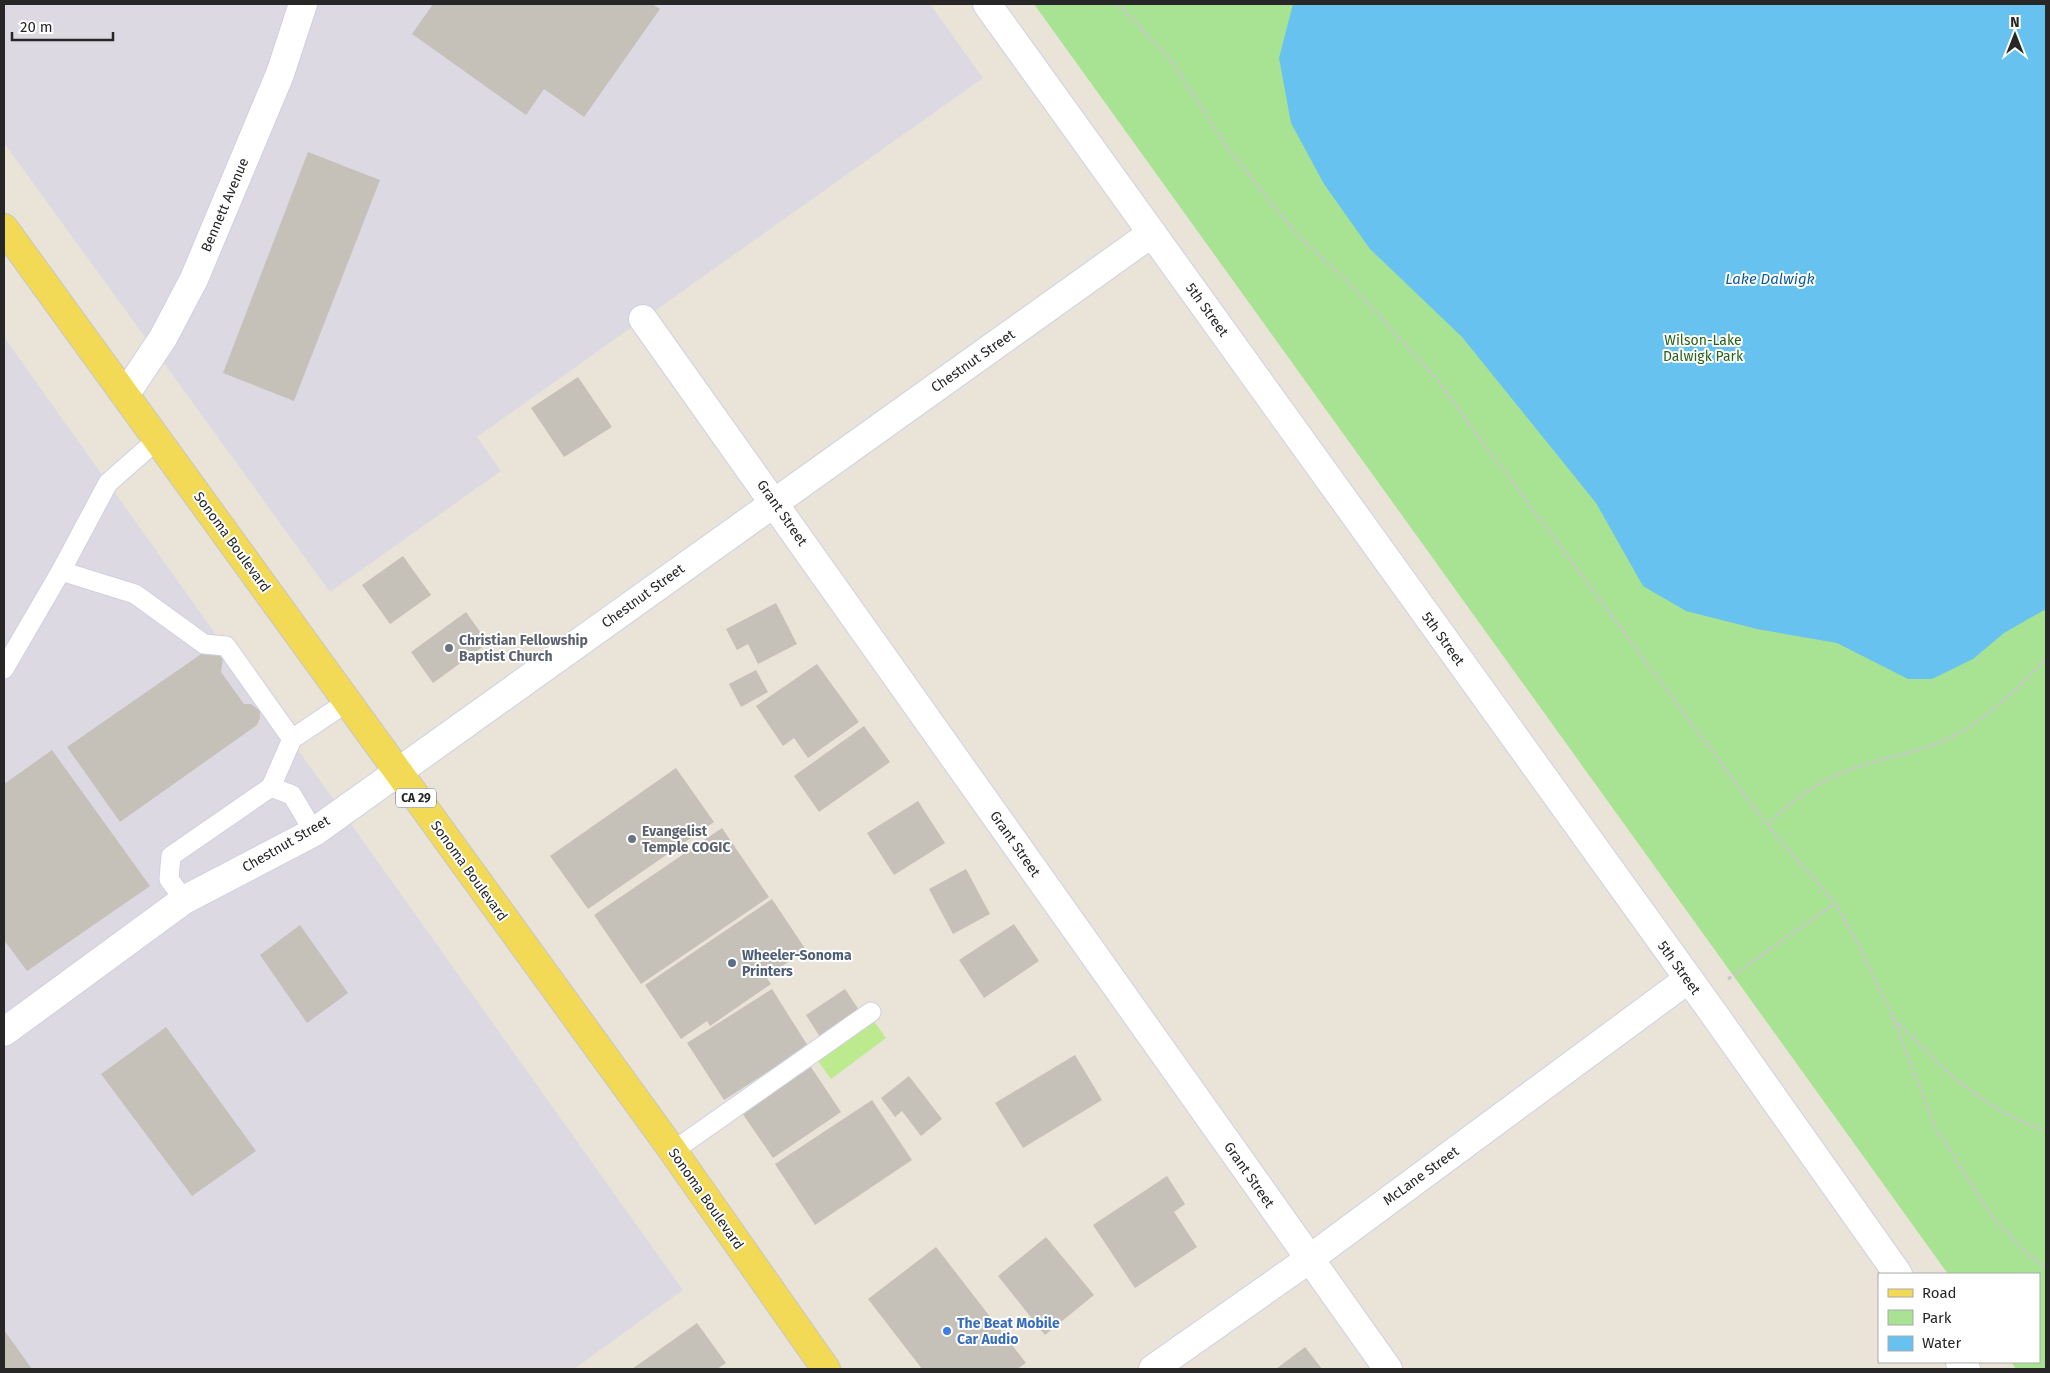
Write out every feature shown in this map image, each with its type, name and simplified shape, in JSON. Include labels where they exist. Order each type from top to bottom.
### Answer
[{"type":"main road","name":"Sonoma Boulevard","points":[[4,228],[673,1151],[826,1369]]},
{"type":"street","name":"Bennett Avenue","points":[[125,395],[163,338],[194,279],[280,74],[303,4]]},
{"type":"street","name":"5th Street","points":[[987,4],[1897,1273]]},
{"type":"street","name":"Chestnut Street","points":[[7,1024],[184,900],[314,832],[1152,233]]},
{"type":"street","name":"Grant Street","points":[[643,319],[1308,1260],[1388,1369]]},
{"type":"street","name":"McLane Street","points":[[1153,1369],[1694,989]]},
{"type":"lane","points":[[4,669],[61,571],[108,483],[158,439]]},
{"type":"lane","points":[[61,571],[134,594],[204,644],[226,646],[292,739]]},
{"type":"lane","points":[[184,900],[170,879],[171,856],[271,787],[292,739],[348,702]]},
{"type":"lane","points":[[271,787],[292,795],[314,832]]},
{"type":"lane","points":[[673,1151],[871,1012]]},
{"type":"path","points":[[1118,4],[1170,59],[1230,151],[1279,213],[1303,240],[1354,288],[1434,376],[1767,826],[1835,903],[1860,946],[1892,1016],[1935,1127],[1963,1174],[1991,1215],[2022,1248],[2046,1268]]},
{"type":"path","points":[[1767,826],[1810,788],[1838,774],[1926,748],[1970,726],[2021,685],[2046,659]]},
{"type":"path","points":[[1694,989],[1835,903]]},
{"type":"path","points":[[1892,1016],[1927,1053],[1973,1093],[1995,1109],[2021,1122],[2046,1131]]},
{"type":"shaded area","points":[[4,4],[930,4],[983,78],[477,437],[501,471],[330,592],[4,143]]},
{"type":"shaded area","points":[[4,337],[683,1290],[574,1369],[4,1369]]},
{"type":"green space","name":"Wilson-Lake Dalwigk Park","points":[[1034,4],[2046,4],[2046,1369],[2016,1369],[2012,1363],[2040,1363],[2040,1273],[1947,1273]]},
{"type":"green space","points":[[868,1013],[886,1038],[831,1079],[813,1054]]},
{"type":"water","name":"Lake Dalwigk","points":[[1293,4],[2046,4],[2046,609],[2004,633],[1973,659],[1932,679],[1908,679],[1837,643],[1757,629],[1686,611],[1643,586],[1596,503],[1462,337],[1370,249],[1324,184],[1291,123],[1279,58]]},
{"type":"building","points":[[433,4],[652,4],[660,9],[584,117],[544,89],[526,115],[412,34]]},
{"type":"building","points":[[308,152],[380,180],[294,401],[223,373]]},
{"type":"building","points":[[578,377],[612,427],[564,457],[531,408]]},
{"type":"building","points":[[403,556],[431,595],[390,624],[362,585]]},
{"type":"building","points":[[776,603],[797,644],[758,664],[748,644],[737,650],[726,629]]},
{"type":"building","name":"Christian Fellowship Baptist Church","points":[[466,612],[488,643],[433,683],[411,652]]},
{"type":"building","points":[[204,652],[216,652],[223,659],[221,672],[244,704],[251,704],[260,711],[257,725],[120,822],[67,747]]},
{"type":"building","points":[[817,664],[859,722],[808,758],[794,738],[783,746],[756,706]]},
{"type":"building","points":[[756,670],[768,692],[741,707],[729,684]]},
{"type":"building","points":[[864,726],[890,762],[819,812],[794,776]]},
{"type":"building","points":[[52,750],[150,886],[27,971],[4,940],[4,784]]},
{"type":"building","name":"Evangelist Temple COGIC","points":[[676,768],[714,822],[588,909],[550,856]]},
{"type":"building","points":[[918,801],[945,843],[894,875],[867,833]]},
{"type":"building","points":[[722,828],[769,897],[641,984],[594,915]]},
{"type":"building","points":[[966,869],[990,914],[953,934],[929,889]]},
{"type":"building","name":"Wheeler-Sonoma Printers","points":[[772,899],[806,950],[766,977],[771,984],[710,1026],[707,1021],[681,1039],[645,985]]},
{"type":"building","points":[[1014,924],[1039,961],[984,998],[959,960]]},
{"type":"building","points":[[300,925],[348,993],[307,1023],[260,955]]},
{"type":"building","points":[[772,989],[808,1046],[724,1100],[687,1043]]},
{"type":"building","points":[[845,989],[859,1010],[820,1037],[806,1015]]},
{"type":"building","points":[[166,1027],[256,1151],[192,1196],[101,1074]]},
{"type":"building","points":[[1075,1055],[1102,1100],[1023,1148],[995,1103]]},
{"type":"building","points":[[811,1067],[841,1112],[773,1158],[742,1113]]},
{"type":"building","points":[[909,1076],[942,1119],[921,1136],[902,1111],[895,1117],[881,1098]]},
{"type":"building","points":[[872,1100],[912,1160],[815,1225],[775,1164]]},
{"type":"building","points":[[1167,1176],[1185,1204],[1174,1212],[1197,1247],[1135,1288],[1093,1225]]},
{"type":"building","points":[[1046,1237],[1094,1295],[1045,1335],[998,1276]]},
{"type":"building","name":"The Beat Mobile Car Audio","points":[[936,1247],[1026,1363],[1017,1369],[922,1369],[868,1299]]},
{"type":"building","points":[[697,1323],[726,1363],[717,1369],[632,1369]]},
{"type":"building","points":[[4,1330],[32,1369],[4,1369]]},
{"type":"building","points":[[1305,1347],[1322,1369],[1276,1369]]},
{"type":"place","name":"Christian Fellowship Baptist Church","points":[[449,648]]},
{"type":"place","name":"Evangelist Temple COGIC","points":[[632,839]]},
{"type":"place","name":"Wheeler-Sonoma Printers","points":[[732,963]]},
{"type":"place","name":"The Beat Mobile Car Audio","points":[[947,1331]]}]
